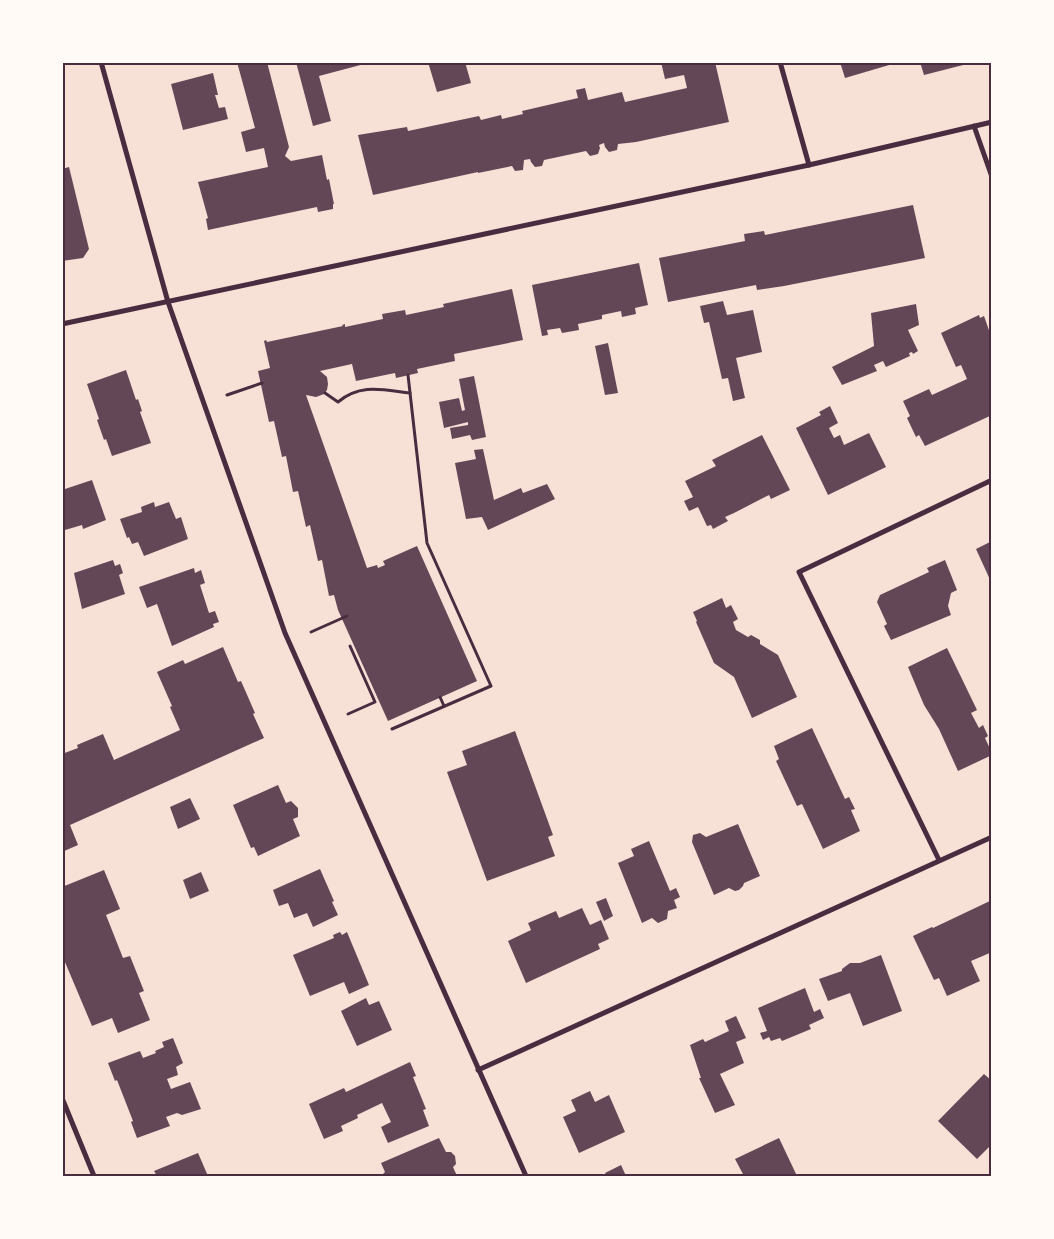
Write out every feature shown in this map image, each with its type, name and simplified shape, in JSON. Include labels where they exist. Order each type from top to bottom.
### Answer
[{"type":"street","points":[[101,62],[168,302],[285,632],[526,1176]]},
{"type":"street","points":[[780,62],[809,165]]},
{"type":"street","points":[[62,324],[809,165],[992,122]]},
{"type":"street","points":[[974,126],[992,176]]},
{"type":"street","points":[[939,860],[799,572],[992,480]]},
{"type":"street","points":[[478,1070],[992,837]]},
{"type":"street","points":[[62,1098],[94,1176]]},
{"type":"path","points":[[392,729],[491,686],[427,543],[408,375]]},
{"type":"path","points":[[227,394],[262,383]]},
{"type":"path","points":[[325,392],[338,402],[348,394],[370,388],[410,393]]},
{"type":"path","points":[[311,632],[347,616]]},
{"type":"path","points":[[348,714],[375,702],[350,646]]},
{"type":"path","points":[[440,698],[444,706]]},
{"type":"building","points":[[237,62],[267,62],[289,147],[285,156],[291,161],[322,155],[327,180],[329,179],[334,204],[333,209],[318,212],[317,207],[208,230],[206,219],[208,218],[198,182],[268,167],[264,148],[246,152],[241,132],[255,128]]},
{"type":"building","points":[[296,62],[368,63],[319,76],[331,121],[313,126]]},
{"type":"building","points":[[428,62],[465,62],[471,83],[437,92]]},
{"type":"building","points":[[661,62],[715,62],[729,122],[636,142],[618,144],[617,150],[609,152],[604,143],[599,145],[598,154],[590,156],[586,151],[544,160],[542,166],[535,167],[530,159],[524,160],[523,170],[515,171],[512,166],[373,195],[358,135],[407,127],[408,131],[479,116],[481,120],[501,115],[502,119],[523,114],[522,111],[578,98],[576,90],[585,88],[588,100],[622,92],[625,102],[687,88],[684,75],[665,79]]},
{"type":"building","points":[[840,62],[896,62],[896,63],[845,78]]},
{"type":"building","points":[[920,62],[971,62],[971,63],[924,75]]},
{"type":"building","points":[[213,73],[218,95],[215,95],[219,108],[225,107],[228,119],[183,130],[171,84]]},
{"type":"building","points":[[69,167],[89,249],[83,258],[62,261],[62,169]]},
{"type":"building","points":[[913,205],[925,258],[784,286],[757,290],[756,285],[668,302],[659,258],[745,241],[744,234],[764,231],[765,235]]},
{"type":"building","points":[[639,263],[648,305],[635,308],[636,314],[622,317],[621,311],[602,315],[602,319],[578,324],[579,330],[562,333],[560,328],[547,330],[548,335],[542,336],[532,285]]},
{"type":"building","points":[[512,289],[523,340],[454,354],[455,361],[417,369],[418,373],[396,378],[395,373],[356,381],[352,364],[320,371],[327,377],[327,390],[324,394],[316,397],[306,395],[367,568],[377,565],[378,568],[385,565],[383,561],[417,546],[477,681],[388,721],[338,610],[334,595],[329,596],[322,560],[318,561],[310,525],[306,527],[298,491],[293,492],[286,456],[282,457],[274,421],[269,422],[258,371],[270,368],[264,341],[266,340],[267,342],[345,324],[345,327],[383,319],[382,314],[405,310],[406,315],[444,307],[443,304]]},
{"type":"building","points":[[723,301],[727,315],[753,310],[762,352],[736,358],[745,398],[733,401],[728,378],[722,379],[709,322],[704,323],[700,306]]},
{"type":"building","points":[[916,304],[919,325],[908,330],[918,351],[913,354],[912,352],[909,353],[910,356],[886,367],[883,361],[874,365],[877,371],[842,385],[832,367],[874,346],[871,313]]},
{"type":"building","points":[[979,315],[980,318],[984,316],[992,339],[992,348],[990,348],[992,353],[992,415],[925,446],[919,435],[916,437],[907,418],[910,416],[903,401],[929,389],[932,395],[967,379],[961,365],[956,367],[941,333]]},
{"type":"building","points":[[608,343],[618,393],[605,395],[595,346]]},
{"type":"building","points":[[126,370],[136,400],[138,399],[142,411],[140,412],[151,443],[112,456],[97,420],[99,419],[87,384]]},
{"type":"building","points":[[474,376],[486,437],[472,440],[470,435],[452,439],[450,428],[468,425],[468,422],[444,428],[439,402],[459,398],[462,411],[465,410],[459,379]]},
{"type":"building","points":[[830,406],[838,423],[829,428],[834,438],[840,435],[844,445],[869,433],[886,467],[828,495],[796,428],[821,415],[819,412]]},
{"type":"building","points":[[762,435],[790,490],[771,499],[769,495],[725,517],[728,521],[713,529],[711,525],[707,526],[698,507],[689,511],[684,501],[693,497],[685,481],[716,466],[712,460]]},
{"type":"building","points":[[483,449],[494,500],[521,488],[523,493],[547,484],[555,499],[488,530],[482,517],[466,519],[455,463],[476,459],[474,450]]},
{"type":"building","points":[[92,480],[106,520],[83,529],[82,525],[65,530],[62,519],[62,490]]},
{"type":"building","points":[[154,502],[155,507],[169,502],[176,519],[181,517],[188,539],[144,556],[138,542],[132,544],[129,537],[127,538],[120,519],[142,512],[141,507]]},
{"type":"building","points":[[992,541],[992,584],[976,549]]},
{"type":"building","points":[[113,560],[115,566],[120,564],[123,573],[119,575],[125,594],[82,609],[74,573]]},
{"type":"building","points":[[945,560],[957,590],[951,593],[948,606],[951,615],[891,640],[884,626],[887,624],[877,602],[880,595],[929,572],[927,568]]},
{"type":"building","points":[[194,568],[195,573],[201,570],[205,583],[200,585],[209,613],[215,611],[219,622],[213,624],[214,627],[172,646],[157,604],[147,608],[139,587]]},
{"type":"building","points":[[722,598],[726,608],[731,605],[738,619],[733,622],[736,630],[748,637],[751,635],[760,640],[760,644],[778,655],[797,697],[752,718],[734,677],[714,663],[693,612]]},
{"type":"building","points":[[223,647],[238,682],[241,681],[264,738],[70,825],[78,845],[62,852],[62,754],[78,748],[77,745],[103,734],[114,760],[180,730],[157,672],[183,660],[185,664]]},
{"type":"building","points":[[947,648],[977,710],[971,713],[979,728],[983,725],[988,736],[985,738],[992,753],[992,755],[958,771],[939,729],[924,705],[908,667]]},
{"type":"building","points":[[812,728],[845,799],[849,797],[855,809],[851,810],[860,831],[823,849],[802,804],[797,806],[776,761],[779,759],[774,746]]},
{"type":"building","points":[[515,731],[553,835],[548,837],[555,856],[487,881],[447,772],[467,765],[462,751]]},
{"type":"building","points":[[278,785],[286,803],[291,801],[298,808],[298,817],[293,819],[300,836],[258,856],[254,847],[251,848],[233,805]]},
{"type":"building","points":[[190,798],[200,819],[178,829],[170,807]]},
{"type":"building","points":[[738,824],[760,876],[744,883],[739,890],[735,891],[729,888],[714,895],[692,842],[693,835],[700,833],[706,837]]},
{"type":"building","points":[[649,841],[670,891],[676,888],[680,897],[674,900],[677,908],[668,911],[667,919],[658,923],[652,918],[642,923],[618,863],[634,856],[631,849]]},
{"type":"building","points":[[320,869],[338,915],[313,927],[307,913],[294,918],[288,903],[279,906],[273,890]]},
{"type":"building","points":[[104,870],[120,909],[106,915],[123,958],[130,956],[144,991],[139,993],[150,1020],[118,1033],[112,1018],[92,1026],[62,955],[62,887]]},
{"type":"building","points":[[201,872],[209,891],[190,899],[183,880]]},
{"type":"building","points":[[606,898],[613,916],[604,921],[596,902]]},
{"type":"building","points":[[992,900],[992,952],[971,961],[980,981],[947,996],[939,978],[934,980],[913,936]]},
{"type":"building","points":[[582,908],[590,925],[601,920],[609,939],[598,944],[600,949],[526,983],[508,941],[531,930],[528,923],[556,911],[559,918]]},
{"type":"building","points":[[340,932],[342,935],[347,932],[369,985],[349,994],[344,982],[310,996],[293,955],[334,938],[333,935]]},
{"type":"building","points":[[881,955],[902,1011],[863,1026],[850,993],[828,1001],[819,979],[842,971],[850,963],[860,963]]},
{"type":"building","points":[[805,988],[814,1012],[820,1009],[824,1018],[809,1025],[811,1029],[782,1041],[780,1038],[771,1041],[769,1037],[763,1040],[760,1033],[767,1031],[758,1008]]},
{"type":"building","points":[[366,998],[369,1005],[379,1001],[392,1030],[357,1046],[341,1011]]},
{"type":"building","points":[[736,1016],[746,1038],[736,1042],[744,1063],[720,1074],[735,1105],[715,1113],[699,1078],[701,1078],[690,1045],[703,1039],[705,1042],[729,1031],[725,1021]]},
{"type":"building","points":[[173,1038],[183,1063],[176,1067],[178,1075],[167,1079],[171,1089],[190,1082],[201,1109],[182,1115],[177,1113],[166,1117],[170,1126],[137,1138],[131,1122],[133,1121],[117,1080],[115,1081],[108,1063],[140,1051],[143,1058],[156,1053],[155,1051],[164,1047],[162,1042]]},
{"type":"building","points":[[410,1062],[416,1076],[413,1077],[426,1109],[423,1110],[429,1126],[388,1143],[381,1127],[391,1122],[382,1103],[357,1115],[358,1118],[341,1126],[343,1131],[324,1139],[309,1104],[344,1088],[346,1092]]},
{"type":"building","points":[[984,1074],[992,1081],[992,1144],[977,1159],[938,1121]]},
{"type":"building","points":[[590,1091],[595,1102],[609,1095],[625,1132],[579,1153],[563,1117],[576,1111],[571,1100]]},
{"type":"building","points":[[439,1138],[446,1152],[451,1152],[455,1156],[456,1164],[453,1167],[457,1176],[381,1176],[385,1172],[381,1163]]},
{"type":"building","points":[[779,1138],[797,1176],[744,1176],[735,1159]]},
{"type":"building","points":[[198,1153],[208,1176],[157,1176],[154,1171]]},
{"type":"building","points":[[621,1165],[626,1176],[607,1176],[605,1173]]}]
